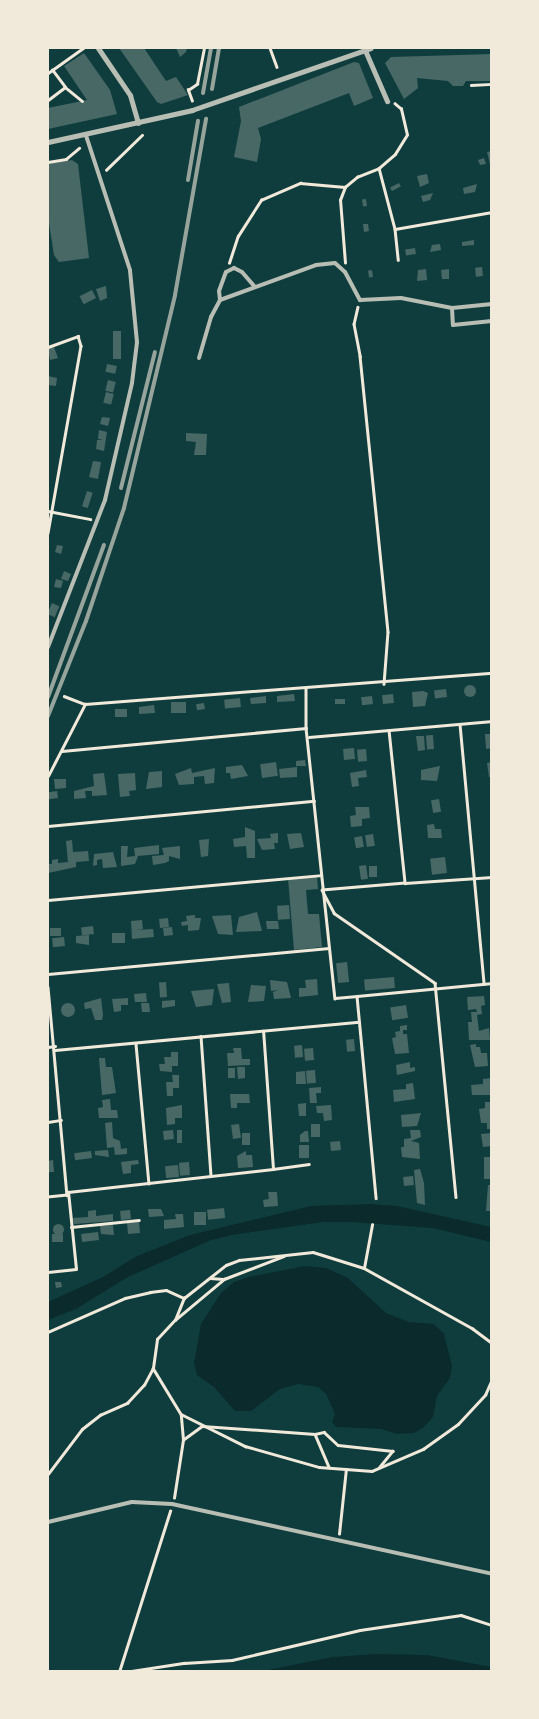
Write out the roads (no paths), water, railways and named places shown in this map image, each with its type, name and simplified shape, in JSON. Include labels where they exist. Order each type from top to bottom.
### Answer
[{"type":"street","points":[[98,48],[130,95],[138,123]]},
{"type":"street","points":[[364,48],[387,101]]},
{"type":"street","points":[[48,142],[193,110],[364,48],[371,48]]},
{"type":"lane","points":[[48,647],[97,521],[126,412],[137,342],[130,270],[86,135]]},
{"type":"lane","points":[[220,300],[254,286],[316,266],[335,263],[345,272],[360,300],[401,298],[452,308],[492,304]]},
{"type":"lane","points":[[199,358],[211,317],[220,300],[219,291],[226,272],[234,268],[242,272],[254,286]]},
{"type":"lane","points":[[452,308],[454,325],[492,321]]},
{"type":"lane","points":[[48,1522],[132,1502],[172,1504],[339,1538],[492,1574]]},
{"type":"water","points":[[370,1204],[397,1206],[491,1227],[491,1242],[433,1228],[350,1222],[323,1222],[232,1235],[211,1240],[126,1278],[76,1309],[48,1320],[48,1302],[103,1277],[137,1256],[190,1235],[311,1206]]},
{"type":"water","points":[[305,1266],[326,1268],[348,1278],[386,1313],[409,1322],[434,1324],[444,1334],[452,1366],[450,1378],[437,1396],[433,1417],[424,1427],[414,1433],[397,1434],[381,1429],[336,1427],[332,1422],[335,1414],[326,1394],[318,1387],[298,1384],[280,1389],[251,1411],[235,1411],[214,1387],[197,1375],[194,1363],[201,1324],[221,1293],[234,1282],[249,1277]]},
{"type":"water","points":[[376,1654],[427,1655],[491,1667],[491,1671],[263,1671],[333,1657]]},
{"type":"railway","points":[[203,93],[211,48]]},
{"type":"railway","points":[[212,89],[219,48]]},
{"type":"railway","points":[[48,716],[86,621],[124,508],[175,295],[206,119]]},
{"type":"railway","points":[[188,180],[198,121]]},
{"type":"railway","points":[[121,488],[155,352]]},
{"type":"railway","points":[[48,697],[104,545]]}]
